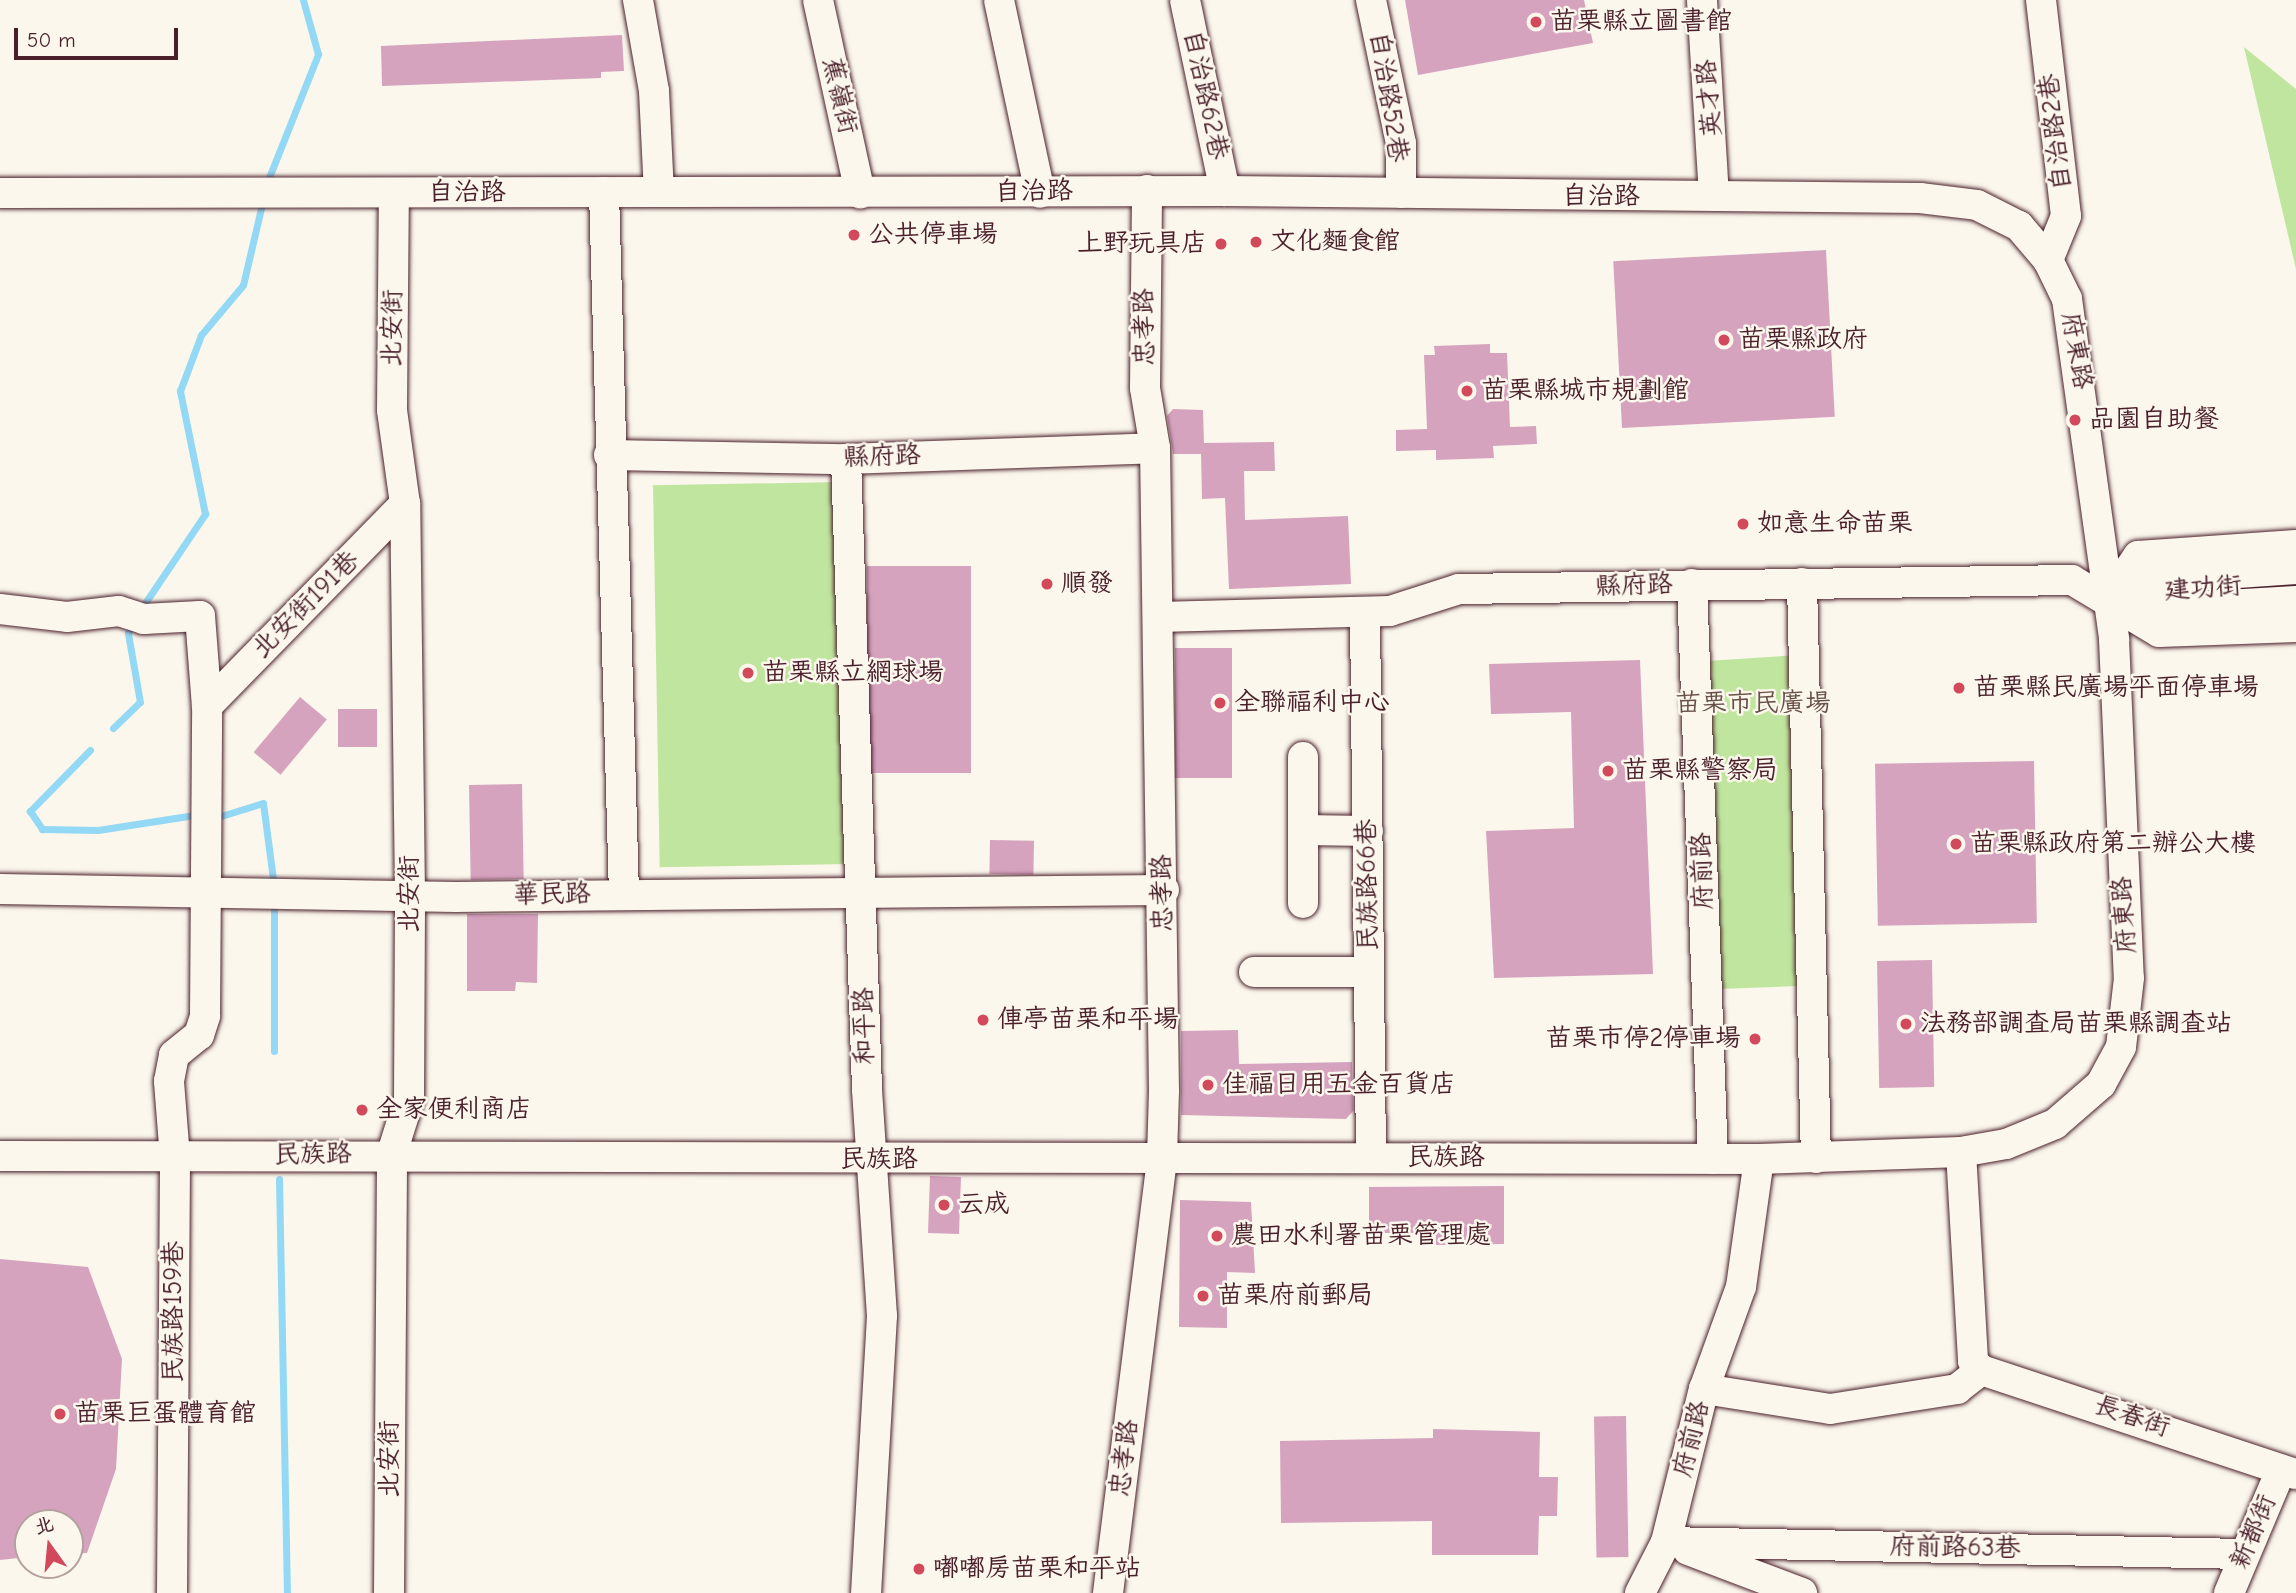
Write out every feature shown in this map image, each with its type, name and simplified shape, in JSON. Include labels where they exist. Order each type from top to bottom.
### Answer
[{"type":"street","points":[[638,0],[654,91],[659,192]]},
{"type":"street","name":"蕉嶺街","points":[[818,0],[860,192]]},
{"type":"street","points":[[999,0],[1040,193]]},
{"type":"street","name":"自治路62巷","points":[[1185,0],[1225,191]]},
{"type":"street","name":"自治路52巷","points":[[1371,0],[1401,143],[1401,194]]},
{"type":"street","name":"英才路","points":[[1702,0],[1714,196]]},
{"type":"street","name":"自治路2巷","points":[[2041,0],[2066,216],[2048,260]]},
{"type":"street","name":"自治路","points":[[0,193],[1040,193],[1147,190],[1920,198],[1977,205],[2019,226],[2048,260]]},
{"type":"street","name":"忠孝路","points":[[1108,1593],[1162,1158],[1164,890],[1155,448],[1145,388],[1147,190]]},
{"type":"street","points":[[604,192],[609,455],[624,893]]},
{"type":"street","name":"北安街","points":[[389,1593],[392,1153],[409,1099],[410,895],[405,504],[392,410],[394,194]]},
{"type":"street","name":"府東路","points":[[1759,1159],[1961,1152],[2006,1144],[2055,1124],[2101,1084],[2121,1047],[2129,978],[2109,599],[2067,299],[2048,260]]},
{"type":"street","name":"縣府路","points":[[609,455],[846,459],[1155,448]]},
{"type":"street","name":"和平路","points":[[846,459],[871,1160],[882,1316],[866,1593]]},
{"type":"street","name":"北安街191巷","points":[[206,705],[405,504]]},
{"type":"street","points":[[2109,599],[2138,556],[2296,545]]},
{"type":"street","points":[[2109,599],[2182,578],[2296,569]]},
{"type":"street","name":"縣府路","points":[[1158,617],[1390,611],[1459,589],[1692,584],[2072,580],[2109,599]]},
{"type":"street","points":[[1802,583],[1816,1158]]},
{"type":"street","name":"建功街","points":[[2109,599],[2296,583]]},
{"type":"street","name":"府前路","points":[[1692,584],[1713,1159]]},
{"type":"street","points":[[2109,599],[2175,608],[2296,601]]},
{"type":"street","points":[[2109,599],[2159,632],[2296,627]]},
{"type":"street","points":[[0,610],[138,617],[200,616],[206,705],[207,895]]},
{"type":"street","name":"民族路66巷","points":[[1365,612],[1371,1158]]},
{"type":"street","points":[[1303,757],[1303,903]]},
{"type":"street","points":[[1303,830],[1368,831]]},
{"type":"street","name":"華民路","points":[[0,889],[207,895],[1103,888],[1164,890]]},
{"type":"street","name":"民族路159巷","points":[[172,1593],[175,1158],[169,1081],[174,1055],[199,1035],[205,1016],[207,895]]},
{"type":"street","points":[[1254,972],[1369,972]]},
{"type":"street","points":[[1704,1389],[1830,1409],[1957,1389],[1981,1370],[1973,1361],[1961,1152]]},
{"type":"street","name":"民族路","points":[[0,1156],[175,1158],[392,1153],[457,1160],[1759,1159]]},
{"type":"street","name":"府前路","points":[[1640,1593],[1666,1542],[1704,1389],[1741,1287],[1759,1159]]},
{"type":"street","name":"長春街","points":[[1981,1370],[2110,1408],[2288,1473]]},
{"type":"street","name":"新都街","points":[[2229,1593],[2244,1554],[2288,1473]]},
{"type":"street","points":[[1666,1542],[1802,1593]]},
{"type":"street","name":"府前路63巷","points":[[1666,1542],[2244,1554]]},
{"type":"green space","points":[[2244,47],[2296,89],[2296,269]]},
{"type":"green space","name":"苗栗縣立網球場","points":[[841,482],[848,864],[660,867],[653,485]]},
{"type":"green space","name":"苗栗市民廣場","points":[[1798,655],[1798,986],[1719,989],[1707,661]]},
{"type":"building","points":[[1405,0],[1584,0],[1593,43],[1418,75]]},
{"type":"building","points":[[622,35],[624,71],[601,72],[601,78],[382,86],[381,46]]},
{"type":"building","name":"苗栗縣政府","points":[[1826,250],[1835,417],[1622,428],[1613,261]]},
{"type":"building","name":"苗栗縣城市規劃館","points":[[1490,344],[1490,353],[1507,353],[1510,427],[1536,426],[1537,444],[1493,446],[1494,458],[1436,460],[1436,450],[1396,451],[1396,430],[1427,429],[1424,355],[1435,355],[1434,346]]},
{"type":"building","points":[[1173,409],[1203,410],[1204,443],[1274,442],[1275,471],[1244,471],[1245,520],[1348,516],[1351,584],[1229,589],[1225,498],[1202,499],[1201,454],[1173,454],[1167,416]]},
{"type":"building","points":[[867,566],[971,566],[971,773],[867,773]]},
{"type":"building","points":[[1175,648],[1232,648],[1232,778],[1175,778]]},
{"type":"building","name":"苗栗縣警察局","points":[[1640,660],[1653,974],[1494,978],[1486,831],[1574,828],[1571,712],[1491,714],[1489,664]]},
{"type":"building","points":[[300,697],[327,719],[281,775],[254,752]]},
{"type":"building","points":[[338,709],[377,709],[377,747],[338,747]]},
{"type":"building","name":"苗栗縣政府第二辦公大樓","points":[[2034,761],[2037,923],[1878,926],[1875,764]]},
{"type":"building","points":[[522,784],[524,879],[471,880],[469,785]]},
{"type":"building","points":[[990,840],[1034,841],[1033,875],[989,874]]},
{"type":"building","points":[[467,914],[538,914],[537,983],[516,982],[515,991],[467,991]]},
{"type":"building","name":"法務部調查局苗栗縣調查站","points":[[1932,960],[1934,1087],[1879,1088],[1877,961]]},
{"type":"building","points":[[1238,1030],[1239,1064],[1352,1062],[1353,1111],[1346,1119],[1181,1115],[1181,1031]]},
{"type":"building","name":"云成","points":[[930,1176],[961,1177],[959,1234],[928,1233]]},
{"type":"building","points":[[1504,1186],[1504,1244],[1436,1245],[1436,1233],[1369,1233],[1369,1187]]},
{"type":"building","name":"農田水利署苗栗管理處","points":[[1180,1200],[1251,1202],[1255,1273],[1227,1272],[1227,1328],[1179,1327]]},
{"type":"building","name":"苗栗巨蛋體育館","points":[[0,1259],[88,1267],[122,1359],[116,1469],[87,1553],[84,1553],[84,1509],[14,1509],[14,1558],[0,1560]]},
{"type":"building","points":[[1626,1416],[1628,1557],[1596,1558],[1594,1417]]},
{"type":"building","points":[[1433,1429],[1540,1432],[1539,1477],[1558,1477],[1557,1516],[1539,1516],[1538,1555],[1432,1555],[1432,1521],[1281,1523],[1280,1441],[1433,1438]]},
{"type":"waterway","points":[[266,185],[318,54],[303,0]]},
{"type":"waterway","points":[[141,609],[205,514],[180,391],[201,335],[243,285],[263,200]]},
{"type":"waterway","points":[[113,728],[140,702],[128,633],[133,623]]},
{"type":"waterway","points":[[90,750],[30,811],[42,829],[98,830],[188,816]]},
{"type":"waterway","points":[[221,816],[263,803],[274,886]]},
{"type":"waterway","points":[[274,901],[274,1051]]},
{"type":"waterway","points":[[279,1179],[287,1593]]},
{"type":"place","name":"苗栗縣立圖書館","points":[[1536,22]]},
{"type":"place","name":"公共停車場","points":[[854,235]]},
{"type":"place","name":"文化麵食館","points":[[1256,242]]},
{"type":"place","name":"上野玩具店","points":[[1221,244]]},
{"type":"place","name":"苗栗縣政府","points":[[1724,340]]},
{"type":"place","name":"苗栗縣城市規劃館","points":[[1467,391]]},
{"type":"place","name":"品園自助餐","points":[[2075,420]]},
{"type":"place","name":"如意生命苗栗","points":[[1743,524]]},
{"type":"place","name":"順發","points":[[1047,584]]},
{"type":"place","name":"苗栗縣立網球場","points":[[748,673]]},
{"type":"place","name":"苗栗縣民廣場平面停車場","points":[[1959,688]]},
{"type":"place","name":"全聯福利中心","points":[[1220,703]]},
{"type":"place","name":"苗栗縣警察局","points":[[1608,771]]},
{"type":"place","name":"苗栗縣政府第二辦公大樓","points":[[1956,844]]},
{"type":"place","name":"俥亭苗栗和平場","points":[[983,1020]]},
{"type":"place","name":"法務部調查局苗栗縣調查站","points":[[1906,1024]]},
{"type":"place","name":"苗栗市停2停車場","points":[[1755,1039]]},
{"type":"place","name":"佳福日用五金百貨店","points":[[1208,1085]]},
{"type":"place","name":"全家便利商店","points":[[362,1110]]},
{"type":"place","name":"云成","points":[[944,1205]]},
{"type":"place","name":"農田水利署苗栗管理處","points":[[1217,1236]]},
{"type":"place","name":"苗栗府前郵局","points":[[1203,1296]]},
{"type":"place","name":"苗栗巨蛋體育館","points":[[60,1414]]},
{"type":"place","name":"嘟嘟房苗栗和平站","points":[[919,1569]]}]
